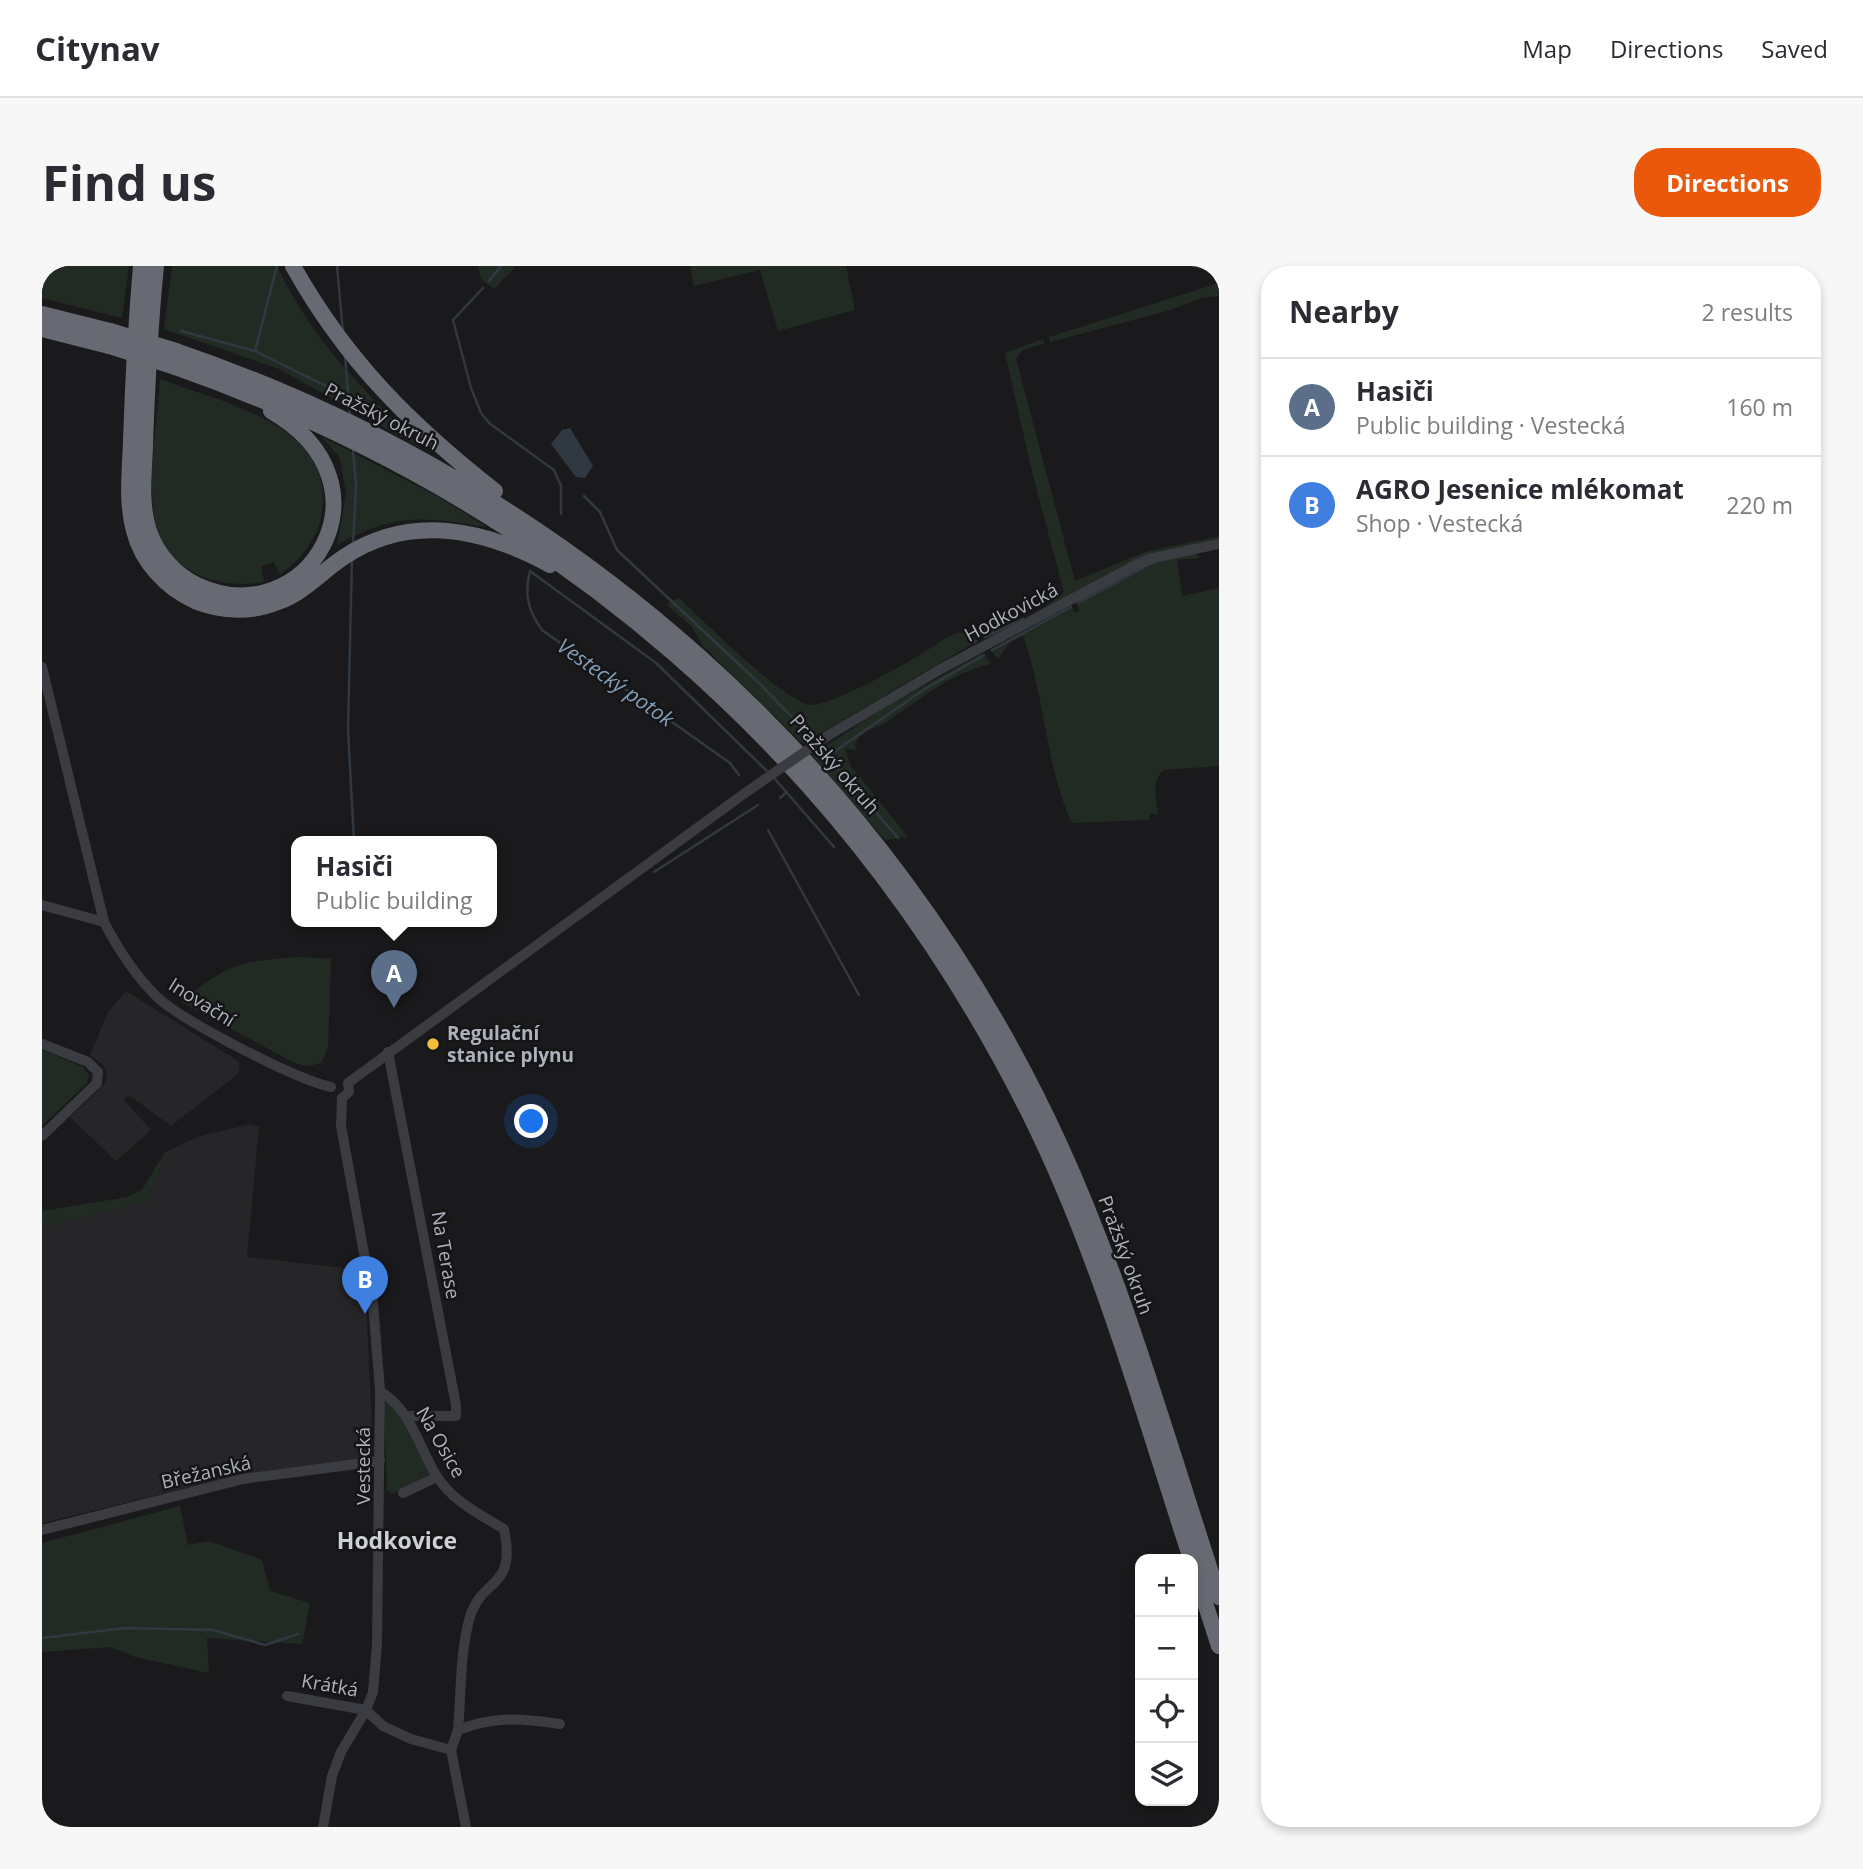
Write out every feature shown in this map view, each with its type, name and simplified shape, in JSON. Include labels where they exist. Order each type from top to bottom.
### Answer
[{"type":"highway","points":[[141,266],[129,493],[134,533],[152,568],[166,582],[191,599],[239,610],[269,606],[288,598],[351,553],[387,537],[420,530],[472,534],[525,552],[607,597]]},
{"type":"highway","points":[[156,266],[144,482],[149,531],[163,558],[187,580],[218,593],[249,595],[286,583],[314,559],[332,522],[334,489],[325,463],[306,436],[284,418],[226,385]]},
{"type":"highway","points":[[293,266],[349,353],[420,430],[547,535]]},
{"type":"highway","name":"Pražský okruh","points":[[42,314],[110,339],[263,383],[361,427],[448,473],[547,535],[673,631],[746,698],[806,760],[855,816],[931,916],[988,1007],[1051,1126],[1097,1235],[1219,1597]]},
{"type":"highway","name":"Pražský okruh","points":[[42,329],[110,339]]},
{"type":"highway","name":"Pražský okruh","points":[[176,359],[226,385],[363,444],[496,519],[607,597],[718,691],[810,786],[919,925],[982,1025],[1028,1111],[1080,1229],[1189,1554]]},
{"type":"highway","points":[[1198,1581],[1219,1646]]},
{"type":"street","name":"Hodkovická","points":[[388,1052],[829,735],[939,670],[1132,567],[1158,557],[1219,544]]},
{"type":"street","name":"Inovační","points":[[42,667],[104,922],[120,952],[158,998],[181,1014],[303,1079],[331,1087]]},
{"type":"street","points":[[42,905],[104,922]]},
{"type":"street","points":[[42,1044],[88,1062],[98,1072],[97,1083],[42,1136]]},
{"type":"street","points":[[342,1098],[334,1095],[331,1087],[338,1080],[348,1083],[388,1052]]},
{"type":"street","name":"Na Terase","points":[[388,1052],[456,1405],[456,1416],[406,1416]]},
{"type":"street","name":"Vestecká","points":[[323,1827],[332,1776],[341,1752],[366,1710],[376,1674],[380,1391],[373,1303],[341,1126],[342,1098],[349,1092],[348,1083]]},
{"type":"street","name":"Na Osice","points":[[380,1391],[397,1401],[437,1477],[460,1503],[504,1529],[508,1556],[505,1572],[482,1595],[469,1618],[458,1730],[451,1750]]},
{"type":"street","name":"Břežanská","points":[[42,1530],[243,1479],[380,1461]]},
{"type":"street","points":[[404,1493],[437,1477]]},
{"type":"street","name":"Krátká","points":[[287,1696],[366,1710]]},
{"type":"street","points":[[366,1710],[383,1726],[411,1739],[451,1750],[466,1827]]},
{"type":"street","points":[[458,1730],[485,1720],[508,1717],[560,1724]]},
{"type":"shaded area","points":[[42,266],[129,266],[122,318],[42,298]]},
{"type":"shaded area","points":[[172,266],[277,266],[291,294],[323,342],[421,448],[279,369],[164,329]]},
{"type":"shaded area","points":[[478,266],[516,266],[494,289],[481,279]]},
{"type":"shaded area","points":[[690,266],[846,266],[855,310],[778,331],[760,270],[694,286]]},
{"type":"shaded area","points":[[1219,283],[1219,296],[1202,298],[1167,311],[1050,342],[1049,337]]},
{"type":"shaded area","points":[[1043,339],[1044,344],[1022,350],[1016,359],[1075,581],[1145,552],[1219,536],[1219,540],[1163,552],[985,638],[983,629],[1016,623],[1037,612],[1064,592],[1032,472],[1005,353]]},
{"type":"shaded area","points":[[160,379],[263,418],[306,450],[318,472],[323,498],[320,522],[305,551],[280,575],[274,562],[261,566],[264,582],[225,583],[191,571],[165,547],[157,529],[152,493]]},
{"type":"shaded area","points":[[570,428],[593,466],[585,478],[576,477],[551,444],[562,430]]},
{"type":"shaded area","points":[[322,437],[437,496],[487,527],[427,520],[393,522],[358,534],[337,545],[346,494],[340,458]]},
{"type":"shaded area","points":[[1196,552],[1200,558],[1177,560],[1182,596],[1219,588],[1219,766],[1163,770],[1156,785],[1158,815],[1151,813],[1148,820],[1072,823],[1056,779],[1023,636],[1009,643],[998,659],[990,650],[1071,605],[1074,612],[1079,611],[1076,602],[1120,579],[1149,566]]},
{"type":"shaded area","points":[[679,598],[764,676],[799,701],[811,705],[835,699],[867,684],[951,635],[970,633],[977,641],[803,744],[703,646],[692,627],[666,604]]},
{"type":"shaded area","points":[[983,653],[990,664],[948,681],[885,723],[864,733],[855,745],[857,751],[845,748],[850,765],[908,837],[885,840],[812,755],[884,708]]},
{"type":"shaded area","points":[[298,957],[331,959],[328,1048],[321,1063],[309,1066],[297,1064],[181,1002],[212,979],[235,967],[246,963]]},
{"type":"shaded area","points":[[126,991],[238,1061],[240,1068],[238,1074],[171,1126],[129,1095],[124,1100],[151,1130],[116,1161],[70,1117],[105,1083],[107,1073],[103,1065],[90,1055],[108,1012]]},
{"type":"shaded area","points":[[42,1050],[83,1067],[89,1075],[87,1083],[42,1126]]},
{"type":"shaded area","points":[[251,1124],[259,1127],[247,1257],[361,1270],[366,1300],[373,1450],[364,1459],[240,1475],[42,1523],[42,1226],[150,1202],[165,1152],[200,1136]]},
{"type":"shaded area","points":[[165,1152],[150,1202],[42,1226],[42,1211],[128,1197],[142,1190]]},
{"type":"shaded area","points":[[387,1402],[396,1405],[431,1474],[392,1494],[387,1490],[384,1405]]},
{"type":"shaded area","points":[[180,1506],[188,1545],[209,1541],[262,1560],[270,1591],[310,1603],[302,1644],[207,1638],[209,1673],[135,1657],[111,1647],[42,1652],[42,1543]]},
{"type":"waterway","points":[[255,351],[277,266]]},
{"type":"waterway","points":[[337,266],[343,332]]},
{"type":"waterway","name":"Vestecký potok","points":[[489,281],[501,266]]},
{"type":"waterway","name":"Vestecký potok","points":[[483,288],[453,320],[471,388],[481,413],[489,423],[554,470],[561,486],[561,514]]},
{"type":"waterway","points":[[181,331],[255,351],[330,388]]},
{"type":"waterway","points":[[345,356],[350,416]]},
{"type":"waterway","points":[[353,450],[356,484],[353,545]]},
{"type":"waterway","points":[[584,496],[600,512],[617,550],[759,683],[815,741]]},
{"type":"waterway","points":[[1134,561],[1151,554]]},
{"type":"waterway","points":[[352,558],[348,729],[354,836]]},
{"type":"waterway","points":[[1078,603],[1143,568]]},
{"type":"waterway","points":[[530,571],[656,663],[770,774]]},
{"type":"waterway","name":"Vestecký potok","points":[[530,571],[528,602],[542,630],[730,763],[739,775]]},
{"type":"waterway","points":[[992,650],[1071,607]]},
{"type":"waterway","points":[[985,637],[1023,619]]},
{"type":"waterway","points":[[828,756],[925,689],[984,655]]},
{"type":"waterway","points":[[819,746],[898,838]]},
{"type":"waterway","points":[[774,778],[834,847]]},
{"type":"waterway","points":[[780,798],[787,792]]},
{"type":"waterway","points":[[654,872],[758,805]]},
{"type":"waterway","name":"Vestecký potok","points":[[768,830],[859,995]]},
{"type":"waterway","points":[[42,1638],[125,1628],[213,1630],[265,1645],[298,1634]]},
{"type":"place","name":"Hasiči","points":[[394,1008]]},
{"type":"place","name":"Regulační stanice plynu","points":[[433,1044]]},
{"type":"place","name":"AGRO Jesenice mlékomat","points":[[365,1314]]},
{"type":"district","name":"Hodkovice","points":[[397,1540]]}]
